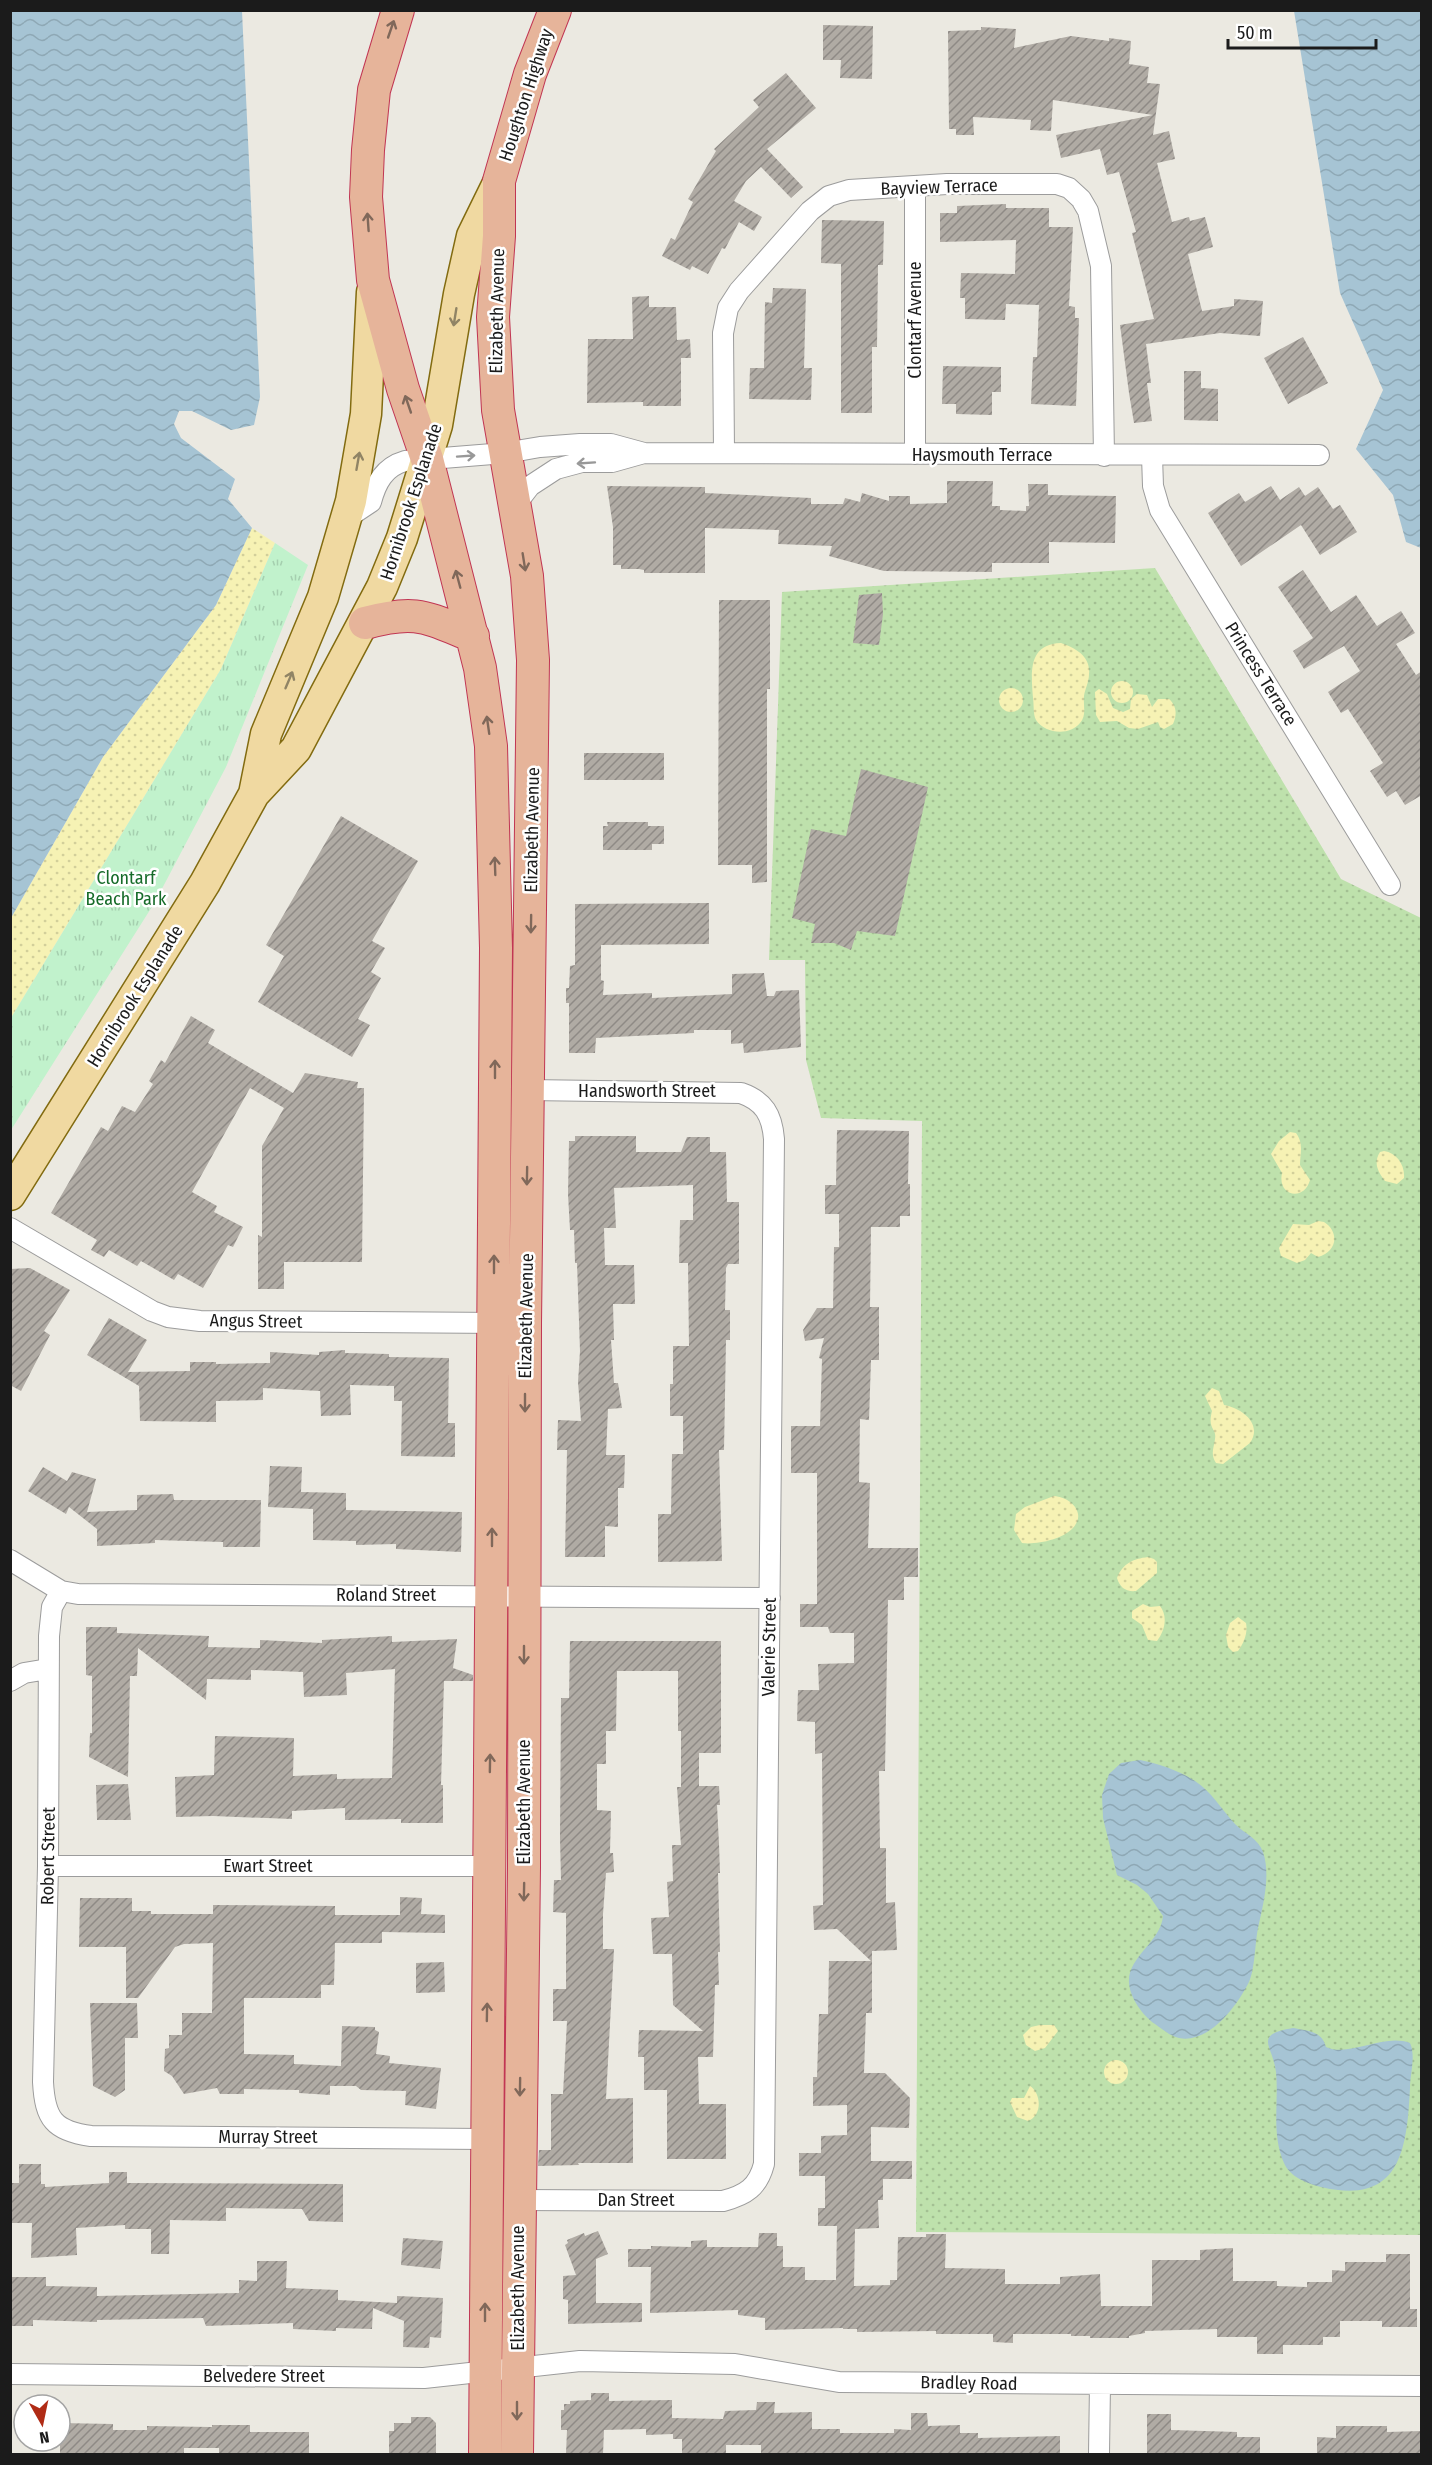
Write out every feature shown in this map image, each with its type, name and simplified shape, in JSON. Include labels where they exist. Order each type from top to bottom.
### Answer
[{"type":"highway","points":[[373,280],[366,197],[368,150],[374,90],[398,10]]},
{"type":"highway","name":"Houghton Highway","points":[[498,181],[530,74],[555,10]]},
{"type":"highway","name":"Elizabeth Avenue","points":[[498,181],[499,236],[492,317],[493,351],[498,410],[527,576],[533,660],[525,1323],[524,1867],[517,2454]]},
{"type":"highway","name":"Elizabeth Avenue","points":[[373,280],[403,389],[427,459],[473,636],[491,746],[496,901],[485,2454]]},
{"type":"highway","points":[[365,623],[408,614],[435,620],[473,636]]},
{"type":"main road","name":"Hornibrook Esplanade","points":[[10,1195],[205,884],[254,794],[296,749],[365,623],[402,538],[427,459],[444,391],[459,294],[470,244],[498,181]]},
{"type":"main road","name":"Hornibrook Esplanade","points":[[254,794],[266,734],[322,597],[347,518],[366,414],[373,280]]},
{"type":"street","name":"Bayview Terrace","points":[[724,452],[723,333],[728,308],[739,291],[810,211],[829,196],[849,190],[947,184],[1057,184],[1069,188],[1081,199],[1088,211],[1101,266],[1104,456]]},
{"type":"street","name":"Clontarf Avenue","points":[[915,187],[915,454]]},
{"type":"street","name":"Haysmouth Terrace","points":[[347,518],[371,502],[386,471],[395,464],[405,461],[580,444],[611,444],[644,453]]},
{"type":"street","name":"Haysmouth Terrace","points":[[516,504],[530,486],[556,469],[582,462],[612,462],[644,453],[1319,455]]},
{"type":"street","name":"Princess Terrace","points":[[1152,456],[1153,488],[1160,510],[1390,885]]},
{"type":"street","name":"Handsworth Street","points":[[528,1090],[728,1092],[750,1096],[763,1104]]},
{"type":"street","name":"Valerie Street","points":[[752,2190],[761,2177],[764,2164],[770,1598],[774,1139],[770,1115],[763,1104]]},
{"type":"street","name":"Angus Street","points":[[10,1228],[152,1311],[168,1317],[200,1320],[525,1323]]},
{"type":"street","name":"Roland Street","points":[[10,1560],[62,1591],[106,1595],[770,1598]]},
{"type":"street","name":"Robert Street","points":[[53,2123],[44,2097],[43,2082],[48,1866],[48,1669],[50,1615],[62,1591]]},
{"type":"street","points":[[10,1682],[24,1674],[48,1669]]},
{"type":"street","name":"Ewart Street","points":[[48,1866],[489,1866]]},
{"type":"street","name":"Murray Street","points":[[53,2123],[74,2134],[91,2136],[486,2139]]},
{"type":"street","name":"Dan Street","points":[[519,2200],[723,2201],[752,2190]]},
{"type":"street","name":"Bradley Road","points":[[518,2367],[580,2361],[702,2362],[735,2364],[839,2382],[1422,2386]]},
{"type":"street","name":"Belvedere Street","points":[[10,2374],[424,2378],[518,2367]]},
{"type":"street","points":[[1099,2454],[1100,2384]]},
{"type":"green space","name":"Clontarf Beach Park","points":[[275,543],[308,565],[226,767],[155,902],[11,1130],[11,1018],[221,669]]},
{"type":"green space","points":[[1155,568],[1341,879],[1421,918],[1421,2235],[916,2232],[922,1121],[821,1118],[806,1060],[805,960],[769,960],[782,592]]},
{"type":"sand","points":[[252,528],[275,543],[221,669],[11,1018],[11,918],[103,757],[216,605]]},
{"type":"sand","points":[[1061,643],[1085,658],[1089,674],[1082,720],[1070,730],[1058,732],[1045,728],[1036,720],[1032,669],[1037,654],[1042,648]]},
{"type":"sand","points":[[1122,681],[1130,684],[1133,692],[1130,700],[1122,703],[1114,700],[1111,692],[1114,684]]},
{"type":"sand","points":[[1011,688],[1019,692],[1023,700],[1019,708],[1011,712],[1003,708],[999,700],[1003,692]]},
{"type":"sand","points":[[1099,689],[1107,694],[1113,708],[1123,712],[1130,709],[1131,699],[1137,694],[1147,695],[1152,707],[1158,699],[1169,699],[1176,711],[1173,724],[1164,729],[1158,722],[1138,729],[1129,728],[1117,721],[1100,722],[1096,715],[1095,692]]},
{"type":"sand","points":[[1290,1132],[1296,1133],[1300,1141],[1300,1165],[1310,1180],[1307,1187],[1297,1194],[1283,1187],[1282,1173],[1271,1154],[1279,1141]]},
{"type":"sand","points":[[1384,1151],[1393,1154],[1402,1164],[1404,1178],[1397,1184],[1385,1181],[1378,1171],[1378,1156]]},
{"type":"sand","points":[[1318,1221],[1329,1226],[1334,1236],[1329,1251],[1318,1257],[1311,1253],[1305,1260],[1297,1263],[1281,1256],[1279,1248],[1293,1224],[1309,1225]]},
{"type":"sand","points":[[1212,1388],[1219,1391],[1224,1405],[1244,1413],[1254,1429],[1250,1443],[1223,1464],[1216,1463],[1213,1457],[1215,1433],[1211,1425],[1212,1411],[1205,1396]]},
{"type":"sand","points":[[1054,1496],[1066,1499],[1078,1512],[1072,1529],[1068,1533],[1049,1540],[1022,1543],[1014,1530],[1016,1514],[1025,1507]]},
{"type":"sand","points":[[1148,1557],[1157,1562],[1157,1573],[1136,1591],[1124,1589],[1117,1578],[1125,1565]]},
{"type":"sand","points":[[1143,1604],[1150,1607],[1160,1606],[1164,1614],[1162,1633],[1157,1641],[1148,1640],[1142,1625],[1132,1618],[1132,1611]]},
{"type":"sand","points":[[1238,1617],[1246,1623],[1246,1634],[1238,1651],[1233,1652],[1228,1647],[1226,1635],[1230,1623]]},
{"type":"sand","points":[[1054,2025],[1058,2031],[1045,2048],[1035,2051],[1026,2045],[1023,2035],[1031,2027]]},
{"type":"sand","points":[[1116,2060],[1124,2064],[1128,2072],[1124,2080],[1116,2084],[1108,2080],[1104,2072],[1108,2064]]},
{"type":"sand","points":[[1030,2086],[1037,2094],[1039,2105],[1036,2115],[1028,2121],[1017,2117],[1010,2102],[1012,2098],[1024,2098]]},
{"type":"water","points":[[11,10],[242,11],[260,397],[254,425],[231,430],[192,411],[179,411],[174,424],[181,438],[235,479],[228,499],[252,528],[216,605],[103,757],[11,918]]},
{"type":"water","points":[[1294,11],[1421,11],[1421,548],[1406,542],[1393,495],[1356,449],[1383,390],[1340,293]]},
{"type":"water","points":[[1140,1760],[1175,1771],[1201,1785],[1235,1824],[1258,1843],[1265,1861],[1265,1890],[1253,1970],[1249,1982],[1237,2002],[1221,2021],[1201,2035],[1190,2038],[1172,2036],[1150,2021],[1138,2006],[1130,1989],[1130,1974],[1133,1965],[1157,1934],[1163,1916],[1148,1894],[1137,1885],[1117,1875],[1103,1818],[1102,1795],[1109,1774],[1121,1763]]},
{"type":"water","points":[[1293,2028],[1318,2035],[1326,2047],[1335,2050],[1389,2041],[1410,2043],[1413,2059],[1409,2111],[1401,2152],[1394,2168],[1383,2180],[1368,2188],[1347,2191],[1310,2184],[1294,2176],[1284,2163],[1280,2152],[1276,2118],[1276,2072],[1268,2042],[1273,2034]]},
{"type":"building","points":[[823,25],[873,26],[872,79],[840,78],[841,60],[823,60]]},
{"type":"building","points":[[981,27],[1016,29],[1014,48],[1071,36],[1109,41],[1109,38],[1131,41],[1129,64],[1149,67],[1147,83],[1160,84],[1153,135],[1169,131],[1175,159],[1157,163],[1172,222],[1189,217],[1190,221],[1205,217],[1213,247],[1188,254],[1202,311],[1234,306],[1234,299],[1263,301],[1260,336],[1220,333],[1146,344],[1151,383],[1147,383],[1152,421],[1134,423],[1129,393],[1120,325],[1154,319],[1132,233],[1136,232],[1119,172],[1107,175],[1100,149],[1061,158],[1056,135],[1153,115],[1053,100],[1051,131],[1030,130],[1031,120],[973,117],[974,135],[956,135],[956,129],[949,129],[948,31],[981,30]]},
{"type":"building","points":[[786,73],[816,108],[767,149],[803,187],[791,198],[761,167],[746,181],[734,201],[762,217],[754,231],[739,222],[725,249],[722,248],[708,274],[692,266],[690,270],[662,256],[671,238],[675,240],[693,202],[688,199],[716,151],[714,149],[759,107],[753,100]]},
{"type":"building","points":[[1006,204],[1006,208],[1049,208],[1049,227],[1073,227],[1069,306],[1075,307],[1075,318],[1079,318],[1076,406],[1031,404],[1033,357],[1037,357],[1039,305],[1006,304],[1005,320],[965,319],[965,298],[960,298],[961,273],[1015,274],[1016,240],[940,242],[940,213],[957,213],[957,206]]},
{"type":"building","points":[[822,220],[884,221],[883,265],[878,265],[877,347],[872,347],[872,413],[841,413],[841,264],[821,263]]},
{"type":"building","points":[[773,288],[806,289],[804,368],[812,368],[811,400],[749,399],[750,368],[764,368],[765,302],[772,303]]},
{"type":"building","points":[[649,296],[649,307],[676,307],[677,340],[690,339],[691,358],[681,358],[681,406],[643,406],[643,402],[587,403],[588,339],[633,339],[632,297]]},
{"type":"building","points":[[1303,337],[1328,383],[1288,404],[1264,358]]},
{"type":"building","points":[[943,366],[1001,367],[1001,392],[992,392],[992,415],[956,414],[956,404],[942,404]]},
{"type":"building","points":[[1184,371],[1201,371],[1201,388],[1218,389],[1218,421],[1184,420]]},
{"type":"building","points":[[947,481],[993,481],[992,506],[1000,506],[1000,510],[1026,511],[1026,506],[1029,506],[1028,484],[1048,484],[1048,495],[1116,496],[1115,543],[1049,542],[1049,563],[992,563],[992,572],[884,571],[829,556],[832,546],[778,544],[779,530],[705,528],[705,573],[644,573],[644,570],[621,569],[621,565],[613,565],[613,527],[607,486],[705,487],[705,493],[811,498],[811,504],[843,504],[845,498],[860,502],[862,493],[889,501],[889,496],[910,496],[910,504],[947,503]]},
{"type":"building","points":[[1271,486],[1280,500],[1299,487],[1305,496],[1318,487],[1333,509],[1340,505],[1357,532],[1320,555],[1301,525],[1241,566],[1208,513],[1239,493],[1245,502]]},
{"type":"building","points":[[1303,570],[1331,612],[1356,595],[1377,626],[1401,611],[1415,633],[1396,644],[1416,675],[1422,671],[1422,795],[1405,805],[1396,791],[1387,797],[1370,771],[1383,763],[1348,709],[1341,713],[1328,692],[1360,671],[1344,646],[1304,669],[1293,651],[1313,638],[1278,587]]},
{"type":"building","points":[[882,593],[883,614],[879,645],[853,643],[859,595]]},
{"type":"building","points":[[719,600],[770,600],[770,689],[767,689],[767,882],[752,883],[752,865],[718,865]]},
{"type":"building","points":[[584,753],[664,753],[664,780],[584,780]]},
{"type":"building","points":[[861,769],[928,787],[895,936],[857,931],[851,950],[834,943],[811,943],[815,924],[792,918],[811,829],[846,836]]},
{"type":"building","points":[[341,816],[418,861],[372,941],[385,948],[371,972],[381,978],[358,1019],[370,1025],[352,1057],[258,1002],[284,956],[266,945]]},
{"type":"building","points":[[607,822],[648,822],[648,826],[664,826],[664,844],[652,844],[652,850],[603,850],[603,826],[608,826]]},
{"type":"building","points":[[709,903],[709,944],[601,945],[603,995],[652,993],[652,998],[732,994],[732,974],[764,973],[767,996],[774,996],[776,991],[799,990],[801,1047],[744,1053],[743,1043],[731,1044],[731,1030],[694,1030],[694,1033],[596,1038],[595,1053],[569,1053],[569,1003],[566,1003],[566,988],[569,988],[570,966],[575,965],[575,904]]},
{"type":"building","points":[[191,1016],[215,1030],[208,1043],[293,1093],[305,1073],[358,1082],[357,1088],[364,1088],[362,1262],[284,1262],[284,1289],[258,1289],[258,1235],[262,1237],[262,1146],[284,1108],[250,1088],[192,1192],[217,1206],[214,1212],[243,1227],[233,1247],[228,1245],[203,1288],[178,1274],[174,1280],[141,1261],[137,1266],[109,1250],[104,1257],[91,1250],[97,1240],[51,1213],[101,1127],[108,1131],[122,1106],[135,1112],[153,1084],[149,1081],[161,1060],[165,1063]]},
{"type":"building","points":[[837,1130],[909,1131],[910,1216],[900,1216],[900,1227],[871,1227],[870,1307],[879,1307],[879,1360],[871,1360],[869,1420],[860,1419],[859,1482],[870,1483],[868,1548],[918,1548],[918,1577],[904,1577],[904,1600],[888,1600],[885,1771],[879,1771],[880,1848],[886,1848],[886,1903],[895,1902],[897,1950],[872,1951],[872,2013],[866,2013],[864,2073],[885,2073],[910,2098],[909,2128],[871,2127],[871,2161],[912,2161],[912,2179],[883,2179],[883,2200],[878,2200],[879,2228],[855,2229],[854,2286],[890,2285],[890,2280],[897,2280],[898,2237],[926,2237],[926,2234],[946,2234],[945,2268],[1005,2269],[1005,2284],[1060,2284],[1060,2277],[1100,2274],[1101,2306],[1152,2306],[1152,2260],[1200,2260],[1200,2250],[1233,2248],[1233,2281],[1277,2281],[1277,2286],[1307,2287],[1307,2282],[1332,2282],[1332,2270],[1345,2271],[1345,2262],[1386,2262],[1386,2254],[1410,2254],[1410,2309],[1417,2309],[1417,2327],[1382,2327],[1382,2321],[1340,2321],[1340,2337],[1323,2337],[1323,2345],[1283,2345],[1283,2354],[1257,2354],[1257,2337],[1217,2337],[1217,2329],[1145,2331],[1145,2333],[1129,2336],[1129,2338],[1090,2338],[1090,2336],[1071,2336],[1071,2334],[1013,2334],[1013,2343],[993,2342],[993,2334],[936,2334],[936,2331],[857,2332],[857,2329],[843,2328],[765,2330],[765,2318],[738,2315],[738,2310],[650,2313],[651,2267],[628,2267],[628,2249],[651,2249],[651,2246],[691,2247],[691,2241],[707,2240],[707,2247],[758,2247],[759,2233],[777,2233],[777,2246],[783,2246],[783,2267],[805,2267],[805,2280],[836,2280],[837,2226],[818,2226],[818,2208],[825,2208],[825,2176],[799,2176],[799,2153],[821,2153],[821,2136],[847,2135],[847,2105],[813,2106],[813,2077],[817,2077],[819,2014],[828,2014],[829,1961],[871,1961],[837,1929],[814,1930],[813,1906],[823,1905],[822,1753],[815,1754],[815,1722],[797,1721],[798,1690],[819,1690],[818,1664],[854,1663],[854,1633],[830,1633],[828,1627],[800,1627],[800,1604],[817,1604],[817,1473],[791,1473],[791,1426],[820,1426],[822,1359],[819,1358],[824,1338],[805,1341],[803,1330],[817,1308],[833,1308],[834,1247],[839,1247],[839,1214],[825,1214],[825,1185],[836,1185]]},
{"type":"building","points":[[575,1136],[636,1136],[636,1152],[681,1152],[687,1137],[710,1137],[710,1152],[726,1152],[727,1202],[739,1202],[739,1264],[728,1264],[726,1268],[725,1310],[730,1310],[730,1340],[726,1340],[724,1450],[719,1450],[722,1561],[658,1562],[658,1514],[671,1514],[672,1454],[683,1454],[683,1416],[670,1416],[670,1384],[673,1384],[673,1346],[689,1346],[688,1263],[679,1263],[680,1220],[693,1220],[693,1185],[614,1188],[616,1228],[604,1228],[605,1265],[634,1265],[635,1304],[613,1304],[614,1340],[611,1340],[614,1383],[618,1383],[622,1408],[608,1409],[606,1455],[625,1455],[624,1488],[618,1488],[618,1527],[605,1526],[605,1557],[565,1557],[567,1450],[557,1450],[558,1420],[581,1421],[578,1382],[580,1351],[577,1263],[575,1263],[574,1230],[570,1230],[568,1194],[569,1141],[575,1141]]},
{"type":"building","points":[[30,1268],[70,1290],[44,1331],[50,1335],[21,1391],[10,1385],[10,1269]]},
{"type":"building","points":[[109,1318],[147,1340],[128,1372],[190,1371],[190,1362],[270,1363],[270,1352],[319,1355],[319,1352],[345,1350],[345,1353],[389,1354],[389,1357],[449,1358],[448,1423],[455,1423],[455,1457],[401,1456],[402,1401],[394,1401],[394,1386],[350,1385],[351,1415],[321,1416],[320,1391],[263,1388],[263,1400],[216,1401],[216,1422],[140,1421],[139,1386],[87,1355]]},
{"type":"building","points":[[270,1466],[302,1467],[301,1492],[346,1493],[346,1510],[462,1512],[461,1552],[396,1549],[396,1544],[356,1545],[356,1541],[313,1540],[313,1509],[268,1507]]},
{"type":"building","points":[[43,1467],[67,1481],[72,1472],[96,1479],[87,1512],[137,1510],[137,1495],[173,1494],[174,1500],[261,1500],[260,1547],[223,1547],[223,1542],[155,1540],[155,1543],[97,1546],[97,1529],[69,1507],[66,1514],[28,1491]]},
{"type":"building","points":[[86,1627],[117,1627],[117,1633],[209,1636],[208,1647],[260,1648],[260,1640],[322,1643],[322,1640],[392,1636],[392,1642],[457,1639],[453,1668],[473,1675],[473,1681],[444,1681],[441,1785],[443,1785],[443,1823],[401,1823],[401,1819],[345,1820],[345,1808],[292,1811],[292,1819],[176,1817],[175,1777],[214,1775],[215,1736],[294,1738],[293,1776],[337,1774],[337,1779],[392,1778],[395,1669],[346,1673],[347,1695],[304,1697],[303,1672],[251,1670],[251,1680],[207,1679],[206,1700],[138,1648],[137,1676],[130,1676],[128,1777],[89,1757],[90,1733],[92,1733],[92,1676],[86,1675]]},
{"type":"building","points":[[570,1641],[721,1641],[721,1753],[699,1753],[699,1786],[719,1786],[720,1805],[717,1805],[720,1873],[718,1873],[719,1985],[715,1985],[713,2057],[698,2057],[699,2104],[726,2104],[726,2159],[667,2159],[667,2090],[644,2090],[644,2057],[638,2057],[639,2030],[703,2031],[673,2005],[672,1954],[653,1954],[651,1918],[669,1917],[667,1882],[673,1881],[672,1845],[681,1845],[677,1787],[681,1787],[678,1671],[617,1671],[616,1731],[606,1731],[606,1764],[597,1764],[597,1810],[611,1811],[610,1853],[613,1853],[614,1872],[606,1873],[603,1914],[603,1949],[614,1949],[606,2099],[633,2098],[633,2163],[538,2166],[539,2150],[551,2150],[551,2094],[563,2094],[567,2021],[553,2021],[553,1989],[566,1989],[566,1913],[553,1912],[554,1880],[561,1880],[561,1698],[569,1698]]},
{"type":"building","points":[[128,1784],[131,1820],[97,1820],[96,1785]]},
{"type":"building","points":[[400,1897],[422,1898],[421,1914],[445,1915],[445,1933],[382,1932],[382,1943],[335,1943],[334,1985],[321,1985],[321,1998],[244,1998],[244,2054],[294,2055],[294,2064],[341,2066],[342,2026],[375,2027],[375,2030],[379,2032],[376,2054],[390,2056],[389,2063],[441,2068],[436,2109],[405,2105],[406,2091],[361,2090],[356,2086],[330,2086],[330,2095],[299,2093],[299,2090],[244,2089],[244,2094],[220,2094],[217,2088],[184,2094],[172,2076],[164,2071],[165,2049],[169,2048],[169,2035],[182,2035],[182,2013],[212,2013],[213,1943],[184,1944],[175,1947],[138,1998],[126,1998],[126,1947],[79,1947],[80,1898],[132,1898],[132,1911],[151,1911],[151,1914],[213,1914],[213,1905],[335,1906],[335,1915],[400,1915]]},
{"type":"building","points":[[444,1962],[445,1992],[416,1993],[416,1963]]},
{"type":"building","points":[[90,2003],[137,2003],[138,2038],[125,2038],[125,2090],[115,2097],[93,2086]]},
{"type":"building","points":[[19,2164],[41,2164],[41,2184],[45,2184],[45,2187],[109,2183],[109,2172],[127,2172],[127,2183],[343,2184],[343,2222],[309,2221],[302,2209],[226,2208],[226,2221],[170,2220],[169,2254],[151,2254],[151,2229],[125,2229],[125,2225],[76,2228],[77,2255],[31,2258],[32,2223],[10,2223],[10,2183],[19,2183]]},
{"type":"building","points":[[598,2231],[608,2254],[596,2259],[596,2303],[642,2303],[642,2322],[568,2324],[568,2300],[563,2299],[563,2276],[576,2275],[565,2245],[568,2243],[567,2240],[584,2233],[585,2236]]},
{"type":"building","points":[[403,2238],[443,2241],[440,2269],[401,2265]]},
{"type":"building","points":[[257,2261],[287,2261],[286,2288],[338,2290],[338,2300],[397,2303],[397,2296],[443,2298],[441,2338],[430,2337],[429,2348],[403,2347],[404,2321],[373,2308],[372,2329],[336,2328],[336,2331],[293,2329],[293,2323],[206,2326],[203,2318],[97,2320],[97,2322],[33,2320],[33,2326],[10,2326],[10,2277],[46,2277],[46,2286],[97,2287],[97,2296],[239,2293],[239,2280],[257,2281]]},
{"type":"building","points":[[591,2393],[609,2393],[609,2401],[672,2400],[672,2418],[723,2419],[725,2411],[756,2410],[757,2402],[775,2402],[774,2413],[812,2412],[812,2429],[840,2429],[840,2433],[894,2433],[894,2429],[911,2430],[911,2413],[927,2413],[928,2426],[960,2425],[960,2433],[978,2433],[978,2438],[1060,2436],[1060,2454],[761,2454],[761,2445],[726,2445],[726,2454],[682,2454],[682,2439],[673,2439],[673,2434],[646,2435],[646,2429],[604,2430],[603,2454],[566,2454],[567,2430],[561,2430],[561,2410],[564,2410],[564,2404],[570,2404],[570,2401],[591,2400]]},
{"type":"building","points":[[1147,2414],[1171,2414],[1171,2430],[1237,2432],[1237,2437],[1260,2437],[1260,2454],[1147,2454]]},
{"type":"building","points":[[411,2417],[430,2417],[436,2423],[436,2454],[389,2454],[389,2431],[394,2431],[394,2423],[411,2423]]},
{"type":"building","points":[[72,2423],[113,2424],[113,2430],[147,2430],[147,2426],[250,2425],[250,2432],[309,2432],[309,2454],[219,2454],[219,2448],[184,2448],[184,2454],[60,2454],[72,2453]]},
{"type":"building","points":[[1336,2426],[1387,2426],[1387,2432],[1422,2431],[1422,2454],[1317,2454],[1317,2437],[1336,2438]]}]
